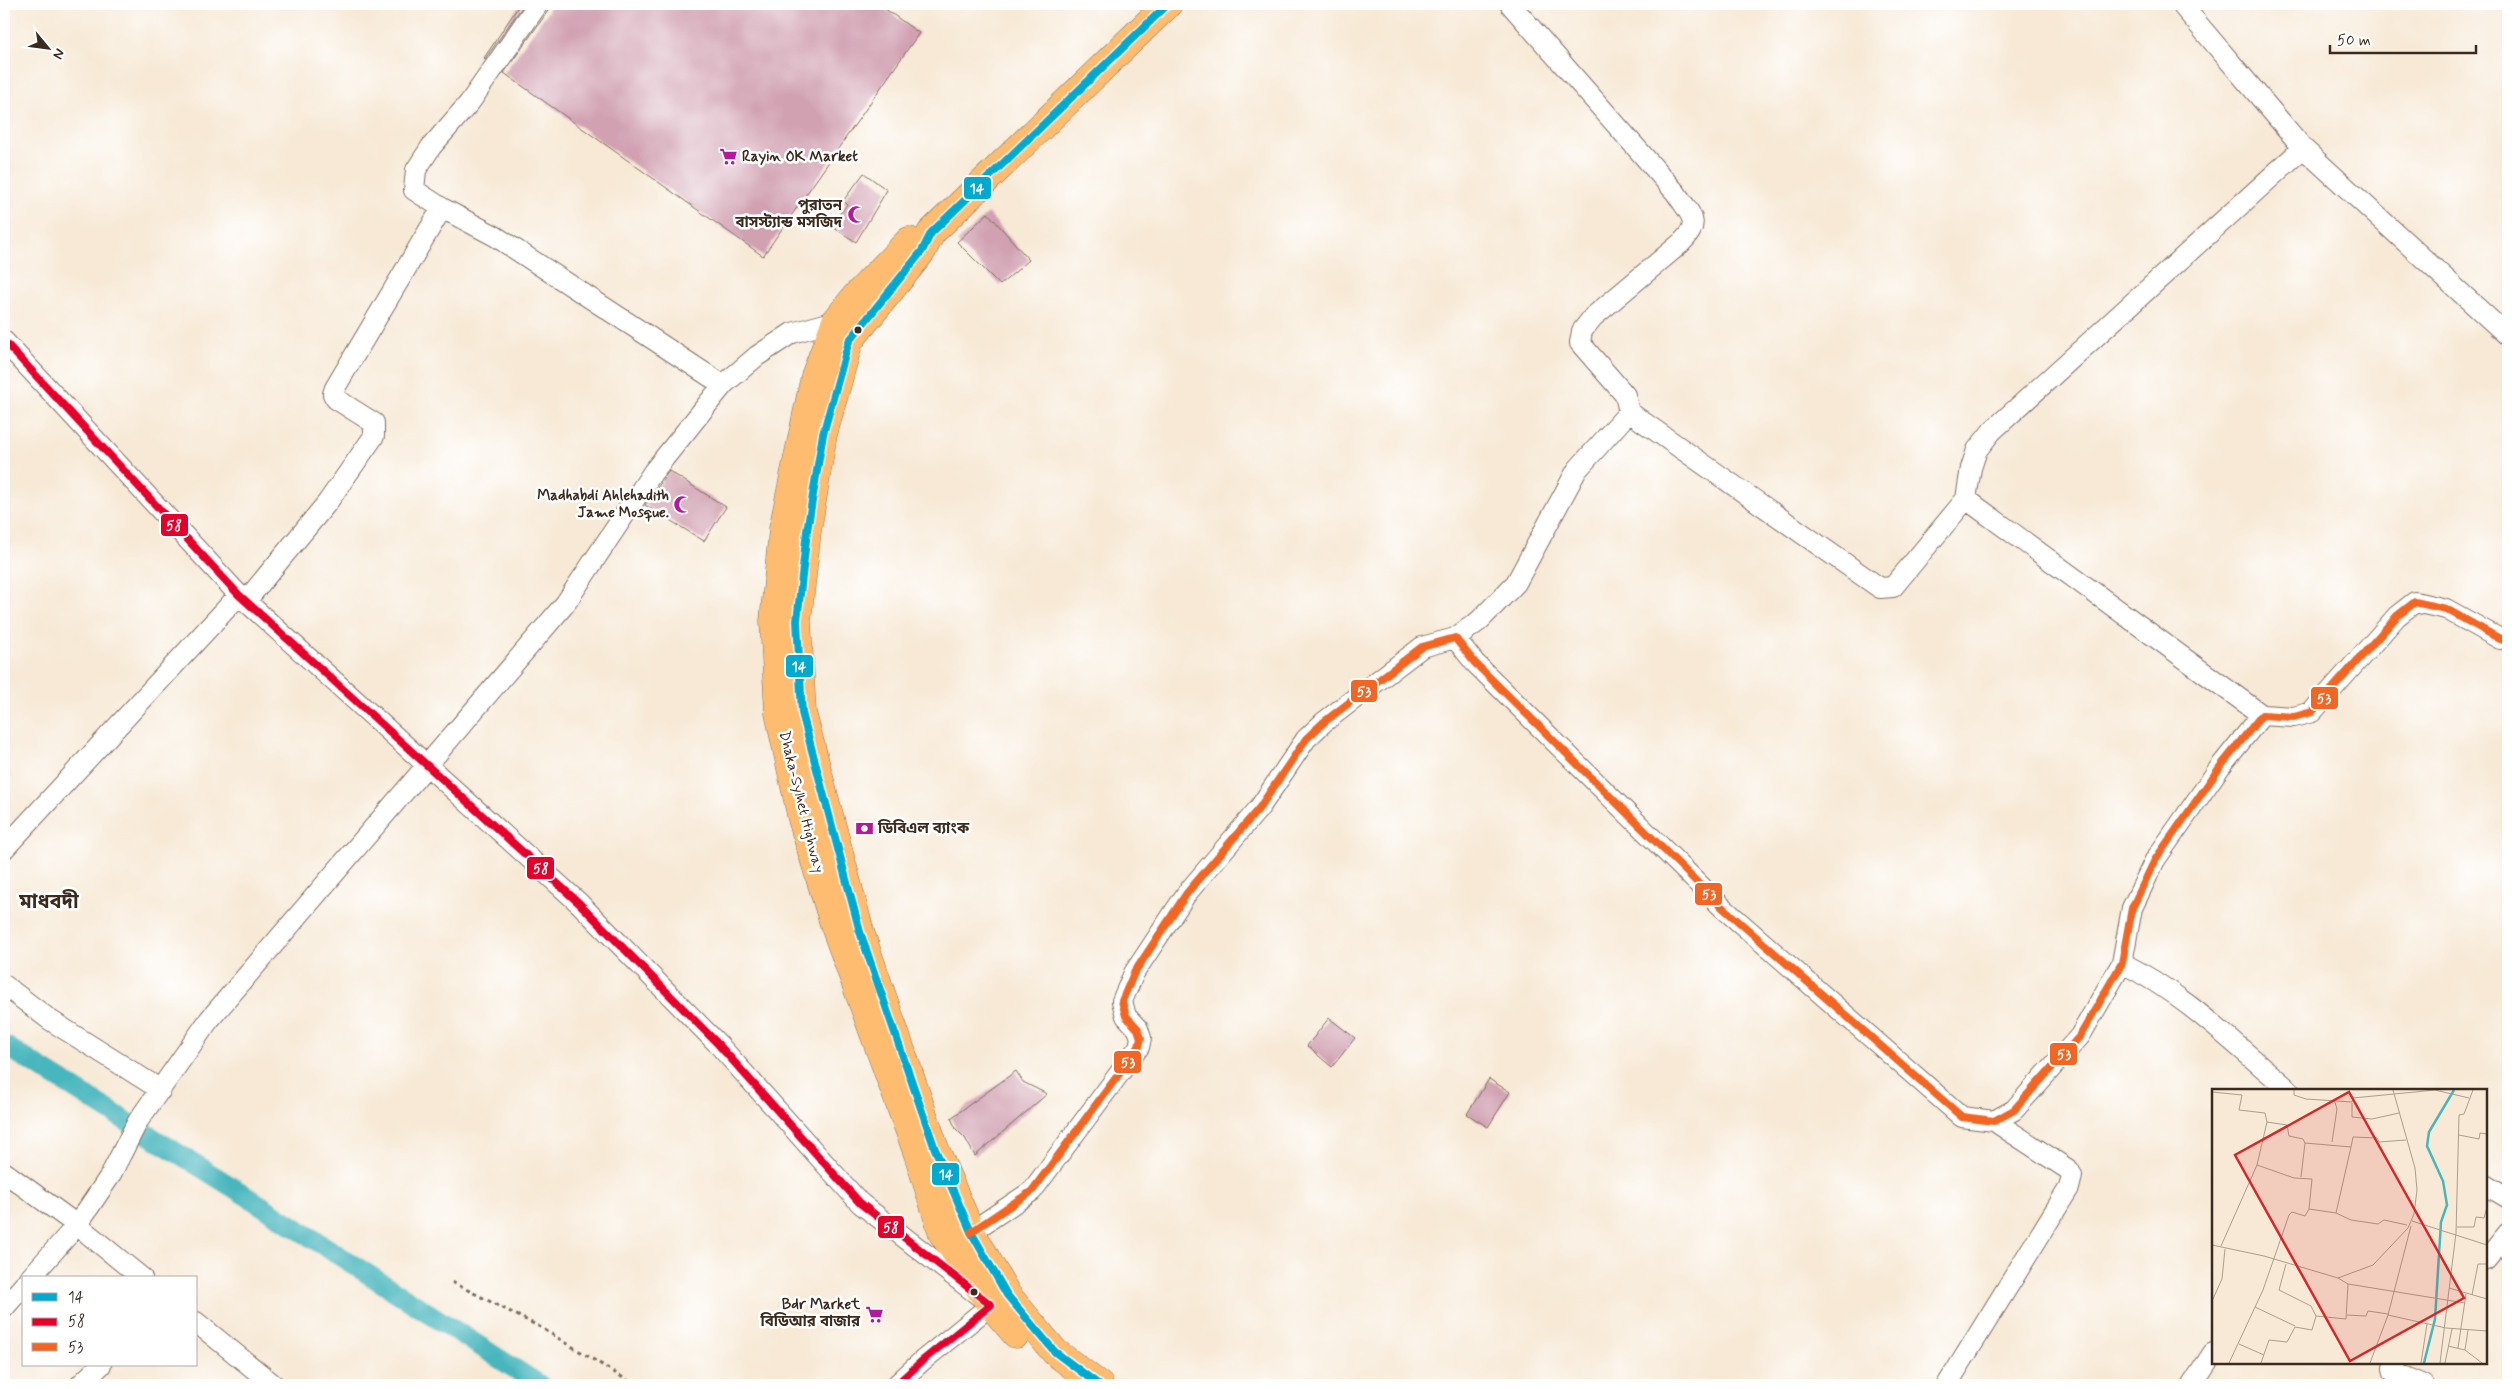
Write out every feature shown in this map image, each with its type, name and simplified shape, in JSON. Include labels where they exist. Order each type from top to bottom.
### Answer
[{"type":"highway","name":"Dhaka-Sylhet Highway","points":[[1099,1385],[1054,1352],[1007,1295],[971,1232],[935,1149],[860,932],[802,713],[797,621],[807,530],[823,434],[849,341],[922,251],[932,233],[1168,4]]},
{"type":"highway","name":"Dhaka-Sylhet Highway","points":[[932,233],[912,239],[856,296],[836,321],[815,376],[783,529],[774,621],[779,713],[802,819],[834,924],[918,1154],[942,1234],[991,1305],[1042,1365],[1069,1385]]},
{"type":"street","points":[[538,4],[470,102],[431,147],[416,170],[414,190],[442,208],[495,236],[723,385]]},
{"type":"street","points":[[1510,4],[1676,193],[1694,223],[1693,232],[1593,317],[1582,331],[1580,343],[1625,395],[1630,412],[1880,588],[1892,586],[1966,499],[1977,450],[1992,431],[2303,148]]},
{"type":"street","points":[[2181,4],[2303,148],[2508,336]]},
{"type":"street","points":[[4,849],[243,598],[327,503],[374,436],[374,423],[336,399],[333,394],[334,388],[442,208]]},
{"type":"street","points":[[32,1276],[77,1225],[110,1176],[138,1121],[209,1020],[565,604],[653,472],[723,385],[757,356],[792,333],[836,321]]},
{"type":"street","points":[[4,341],[243,598],[579,902],[718,1044],[860,1203],[991,1305],[922,1360],[896,1385]]},
{"type":"street","points":[[971,1232],[1032,1190],[1139,1047],[1141,1038],[1138,1029],[1126,1016],[1122,1001],[1134,973],[1187,893],[1260,807],[1306,739],[1422,647],[1455,638],[1479,622],[1516,583],[1577,470],[1630,412]]},
{"type":"street","points":[[1966,499],[2262,715],[2294,718],[2312,712],[2397,616],[2414,602],[2446,609],[2500,639],[2508,638]]},
{"type":"street","points":[[1455,638],[1475,663],[1722,907],[1962,1117],[1994,1121],[2069,1170],[2072,1176],[2069,1188],[1947,1385]]},
{"type":"street","points":[[1994,1121],[2014,1110],[2080,1036],[2122,964],[2132,908],[2155,860],[2220,767],[2262,715]]},
{"type":"street","points":[[2122,964],[2150,977],[2166,989],[2288,1089]]},
{"type":"street","points":[[4,985],[50,1020],[161,1090]]},
{"type":"street","points":[[4,1172],[77,1225],[140,1276]]},
{"type":"street","points":[[2487,1186],[2508,1198]]},
{"type":"street","points":[[2487,1259],[2508,1232]]},
{"type":"street","points":[[4,1308],[22,1287]]},
{"type":"street","points":[[198,1324],[274,1385]]},
{"type":"street","points":[[2192,1385],[2212,1355]]},
{"type":"street","points":[[2395,1364],[2393,1368],[2394,1372],[2424,1385]]},
{"type":"street","points":[[80,1385],[100,1366]]},
{"type":"path","points":[[452,1282],[540,1327],[635,1385]]},
{"type":"building","points":[[520,4],[524,4],[485,59],[484,58]]},
{"type":"building","name":"Rayin OK Market","points":[[550,4],[878,4],[919,33],[763,256],[504,73],[548,11]]},
{"type":"building","name":"পুরাতন বাসস্ট্যান্ড মসজিদ","points":[[864,173],[887,190],[856,242],[831,226],[847,204],[843,201]]},
{"type":"building","points":[[988,213],[1029,260],[1000,285],[957,242]]},
{"type":"building","name":"Madhabdi Ahlehadith Jame Mosque.","points":[[669,471],[726,507],[704,541],[645,505]]},
{"type":"building","points":[[1329,1018],[1355,1038],[1332,1067],[1307,1046]]},
{"type":"building","points":[[1016,1071],[1023,1082],[1047,1094],[975,1156],[965,1138],[956,1129],[951,1118]]},
{"type":"building","points":[[1489,1079],[1510,1092],[1488,1127],[1467,1114]]},
{"type":"waterway","points":[[4,1045],[245,1195],[540,1385]]},
{"type":"transit line","name":"14","points":[[1099,1385],[1055,1352],[1007,1295],[971,1232],[935,1149],[860,932],[802,713],[797,621],[807,531],[823,434],[849,341],[922,251],[931,233],[1168,4]]},
{"type":"transit line","name":"58","points":[[4,341],[239,595],[579,903],[718,1044],[860,1203],[991,1305],[922,1361],[896,1385]]},
{"type":"transit line","name":"53","points":[[971,1232],[1032,1191],[1139,1047],[1141,1038],[1138,1029],[1126,1016],[1122,1001],[1134,973],[1187,893],[1260,807],[1306,739],[1324,722],[1422,647],[1455,638],[1475,663],[1722,907],[1962,1117],[1994,1121],[2014,1110],[2080,1036],[2122,963],[2132,908],[2155,860],[2220,767],[2262,715],[2294,717],[2312,712],[2397,616],[2415,602],[2446,609],[2500,639],[2508,638]]},
{"type":"place","name":"Rayin OK Market","points":[[728,157]]},
{"type":"place","name":"পুরাতন বাসস্ট্যান্ড মসজিদ","points":[[856,215]]},
{"type":"place","name":"Madhabdi Ahlehadith Jame Mosque.","points":[[683,505]]},
{"type":"place","name":"ডিবিএল ব্যাংক","points":[[864,829]]},
{"type":"place","name":"Bdr Market বিডিআর বাজার","points":[[874,1314]]},
{"type":"district","name":"মাধবদী","points":[[49,902]]}]
